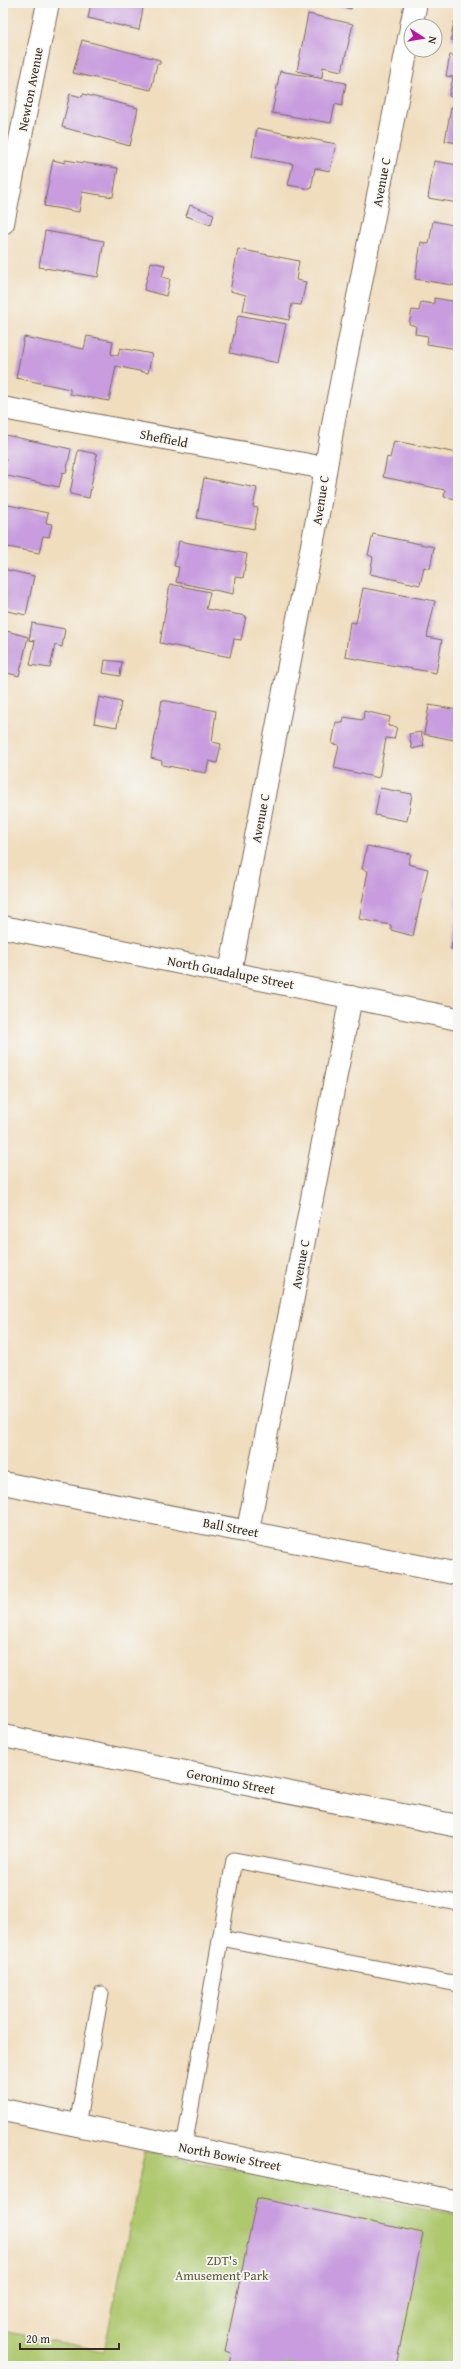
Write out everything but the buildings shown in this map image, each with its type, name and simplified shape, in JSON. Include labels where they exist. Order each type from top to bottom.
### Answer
[{"type":"street","name":"Newton Avenue","points":[[3,223],[48,3]]},
{"type":"street","name":"Avenue C","points":[[413,18],[416,3]]},
{"type":"street","name":"Avenue C","points":[[230,972],[318,514],[325,468],[405,58]]},
{"type":"street","name":"Sheffield","points":[[3,408],[325,468]]},
{"type":"street","name":"North Guadalupe Street","points":[[3,927],[458,1019]]},
{"type":"street","name":"Avenue C","points":[[248,1530],[351,997]]},
{"type":"street","name":"Ball Street","points":[[3,1483],[248,1530],[458,1574]]},
{"type":"street","name":"Geronimo Street","points":[[3,1736],[458,1826]]},
{"type":"street","name":"North Bowie Street","points":[[3,2110],[458,2202]]},
{"type":"lane","points":[[184,2147],[234,1860],[458,1903]]},
{"type":"lane","points":[[221,1938],[458,1984]]},
{"type":"lane","points":[[77,2125],[101,1994]]},
{"type":"green space","name":"ZDT's Amusement Park","points":[[145,2151],[458,2215],[458,2366],[3,2366],[3,2331],[104,2351]]}]
